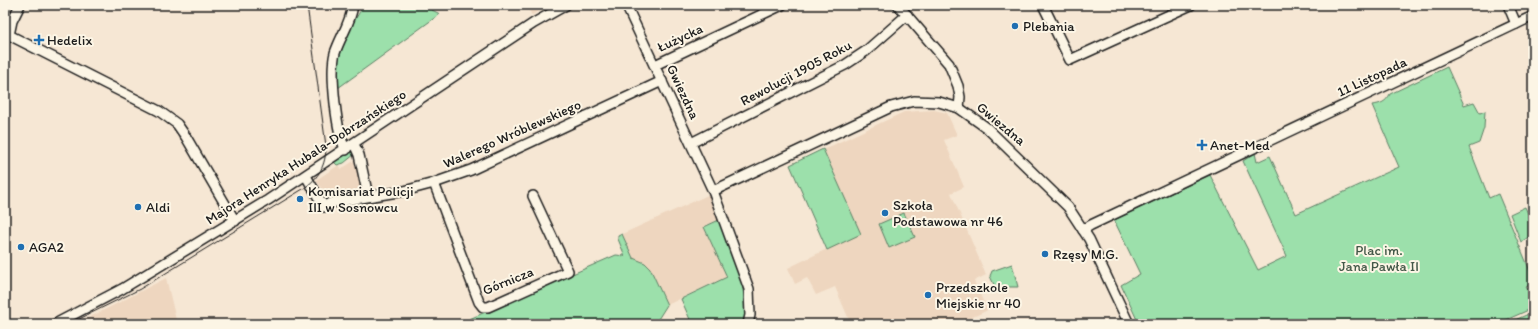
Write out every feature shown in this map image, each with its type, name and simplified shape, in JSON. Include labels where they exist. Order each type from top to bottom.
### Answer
[{"type":"street","points":[[20,5],[9,18],[7,36],[120,90],[170,118],[177,124],[186,137],[235,221]]},
{"type":"street","points":[[346,150],[341,139],[332,72],[335,52],[351,18],[353,5]]},
{"type":"street","name":"Majora Henryka Hubala-Dobrzańskiego","points":[[55,324],[122,289],[235,221],[346,150],[534,23],[566,5]]},
{"type":"street","name":"Gwiezdna","points":[[626,5],[713,191],[749,289],[750,315],[748,324]]},
{"type":"street","name":"Łużycka","points":[[655,65],[782,5]]},
{"type":"street","points":[[898,5],[949,64],[958,86],[960,97],[959,108]]},
{"type":"street","points":[[1043,5],[1070,60],[1191,5]]},
{"type":"street","points":[[1508,5],[1516,24]]},
{"type":"street","name":"Rewolucji 1905 Roku","points":[[691,143],[845,65],[866,51],[907,15]]},
{"type":"street","name":"11 Listopada","points":[[1083,230],[1240,154],[1462,51],[1533,16]]},
{"type":"street","name":"Walerego Wróblewskiego","points":[[306,176],[324,206],[330,203],[404,191],[434,183],[471,170],[662,81]]},
{"type":"street","name":"Gwiezdna","points":[[713,191],[868,117],[902,103],[914,101],[939,102],[959,108],[987,128],[1068,206],[1104,269],[1129,324]]},
{"type":"street","points":[[354,144],[358,152],[368,196]]},
{"type":"street","name":"Górnicza","points":[[434,183],[479,302],[483,307],[488,307],[568,271],[533,196]]},
{"type":"shaded area","points":[[525,5],[550,5],[532,15]]},
{"type":"shaded area","name":"Szkoła Podstawowa nr 46","points":[[934,110],[947,113],[957,135],[944,140],[964,187],[951,193],[986,275],[974,281],[987,310],[957,324],[851,324],[835,287],[816,295],[807,278],[795,284],[788,268],[827,249],[790,165],[904,112]]},
{"type":"shaded area","points":[[354,161],[360,181],[360,189],[356,192],[327,197],[316,180],[339,165],[341,169]]},
{"type":"shaded area","points":[[710,194],[719,220],[704,227],[727,277],[667,305],[650,269],[645,263],[633,258],[622,234]]},
{"type":"shaded area","points":[[166,278],[177,324],[76,324],[114,305]]},
{"type":"green space","points":[[364,5],[422,5],[440,14],[338,88],[336,67],[338,56],[347,34]]},
{"type":"green space","name":"Plac im. Jana Pawła II","points":[[1447,67],[1464,105],[1474,102],[1480,113],[1485,111],[1484,128],[1479,143],[1469,147],[1489,198],[1498,194],[1533,278],[1533,283],[1526,287],[1533,297],[1533,308],[1497,324],[1139,324],[1121,285],[1140,274],[1114,220],[1210,175],[1258,270],[1287,256],[1243,161],[1255,153],[1257,162],[1270,156],[1296,214],[1399,167],[1372,105],[1383,102],[1390,94]]},
{"type":"green space","points":[[823,149],[861,234],[827,250],[790,165]]},
{"type":"green space","points":[[350,152],[354,152],[355,154],[344,163],[337,165],[334,162]]},
{"type":"green space","points":[[1525,207],[1533,225],[1533,234],[1521,242],[1510,214]]},
{"type":"green space","points":[[904,213],[915,237],[889,248],[879,224]]},
{"type":"green space","points":[[719,220],[734,258],[742,284],[745,310],[744,324],[692,324],[681,299],[727,277],[704,227]]},
{"type":"green space","points":[[622,234],[633,258],[645,263],[650,268],[667,305],[655,324],[458,324],[616,255],[625,256],[618,239],[618,236]]},
{"type":"green space","points":[[1012,264],[1018,287],[995,287],[990,276],[992,271]]},
{"type":"green space","points":[[1533,312],[1533,319],[1520,324],[1506,324]]},
{"type":"tram line","points":[[69,324],[140,289],[303,189],[317,176],[325,159],[326,146],[307,5]]},
{"type":"place","name":"Plebania","points":[[1015,26]]},
{"type":"place","name":"Hedelix","points":[[39,40]]},
{"type":"place","name":"Anet-Med","points":[[1202,145]]},
{"type":"place","name":"Komisariat Policji III w Sosnowcu","points":[[300,199]]},
{"type":"place","name":"Aldi","points":[[138,207]]},
{"type":"place","name":"Szkoła Podstawowa nr 46","points":[[885,213]]},
{"type":"place","name":"AGA2","points":[[21,247]]},
{"type":"place","name":"Rzęsy M.G.","points":[[1045,254]]},
{"type":"place","name":"Przedszkole Miejskie nr 40","points":[[928,295]]}]
